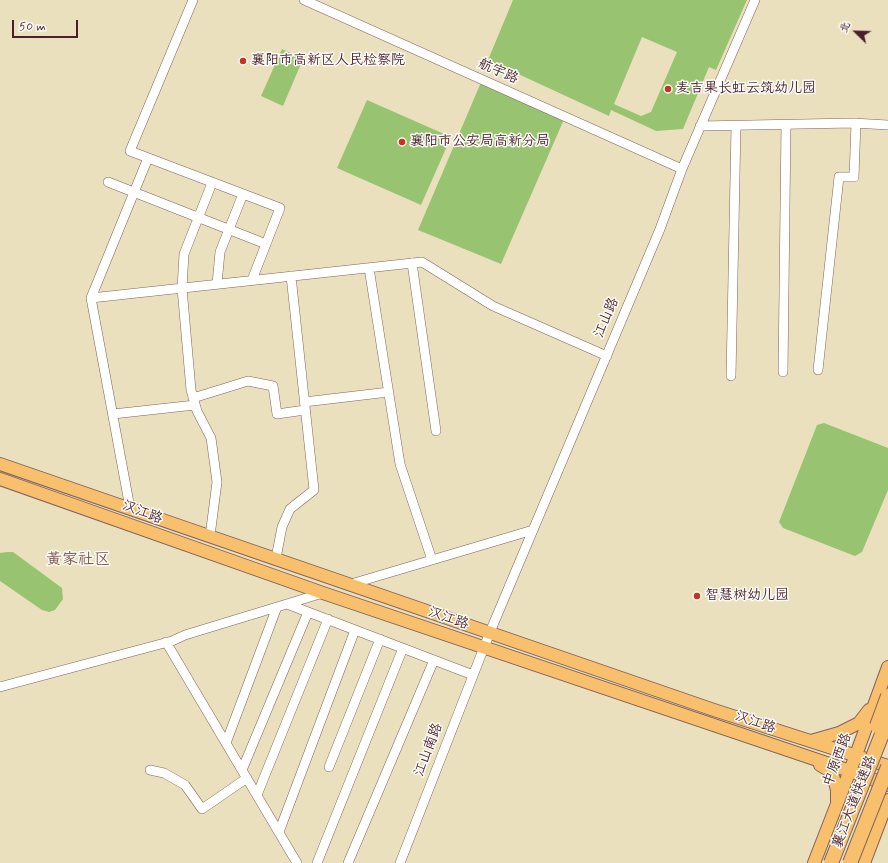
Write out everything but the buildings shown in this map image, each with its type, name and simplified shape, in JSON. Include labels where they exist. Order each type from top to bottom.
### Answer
[{"type":"highway","points":[[842,835],[849,799],[888,696]]},
{"type":"highway","name":"襄江大道快速路","points":[[831,863],[888,719]]},
{"type":"highway","name":"襄江大道快速路","points":[[850,863],[888,766]]},
{"type":"highway","points":[[858,841],[878,811],[888,785]]},
{"type":"main road","name":"汉江路","points":[[0,464],[714,710],[888,766]]},
{"type":"main road","name":"汉江路","points":[[0,479],[323,593],[888,785]]},
{"type":"main road","name":"中原西路","points":[[814,863],[888,667]]},
{"type":"main road","points":[[811,741],[839,733],[859,723],[875,703]]},
{"type":"main road","points":[[807,757],[832,772],[837,790],[837,804]]},
{"type":"main road","points":[[864,863],[884,820],[888,800]]},
{"type":"street","points":[[194,0],[130,151],[280,208],[252,280]]},
{"type":"street","name":"航宇路","points":[[304,0],[682,169]]},
{"type":"street","name":"江山路","points":[[484,647],[660,229],[682,169],[700,126],[755,0]]},
{"type":"street","points":[[818,370],[839,177],[854,177],[856,124]]},
{"type":"street","points":[[783,372],[786,125]]},
{"type":"street","points":[[700,126],[888,125]]},
{"type":"street","points":[[731,376],[736,126]]},
{"type":"street","points":[[130,508],[91,298],[148,158]]},
{"type":"street","points":[[108,182],[266,244]]},
{"type":"street","points":[[210,536],[217,482],[211,438],[194,402],[191,390],[182,288],[184,254],[212,183]]},
{"type":"street","points":[[217,284],[220,252],[243,194]]},
{"type":"street","points":[[91,298],[422,262],[493,306],[607,356]]},
{"type":"street","points":[[412,263],[436,431]]},
{"type":"street","points":[[369,268],[400,464],[432,560]]},
{"type":"street","points":[[276,558],[282,527],[290,509],[314,490],[291,276]]},
{"type":"street","points":[[112,414],[194,402],[248,381],[273,386],[277,414],[305,406],[389,392]]},
{"type":"street","points":[[351,584],[533,530]]},
{"type":"street","points":[[0,687],[166,642],[323,593]]},
{"type":"street","points":[[287,604],[474,675]]},
{"type":"street","points":[[226,743],[277,607]]},
{"type":"street","points":[[242,770],[308,612]]},
{"type":"street","points":[[257,795],[328,619]]},
{"type":"street","points":[[279,832],[355,630]]},
{"type":"street","points":[[329,767],[380,639]]},
{"type":"street","points":[[166,642],[297,863]]},
{"type":"street","name":"江山南路","points":[[400,863],[484,647]]},
{"type":"street","points":[[317,863],[403,648]]},
{"type":"street","points":[[348,863],[434,660]]},
{"type":"street","points":[[150,770],[164,773],[185,785],[202,808],[247,778]]},
{"type":"green space","points":[[513,0],[747,0],[716,70],[709,67],[683,129],[656,131],[611,110],[609,116],[488,60]],"holes":[[[642,37],[677,52],[651,112],[641,116],[614,104]]]},
{"type":"green space","points":[[282,49],[303,59],[283,106],[261,96]]},
{"type":"green space","points":[[482,80],[565,117],[501,264],[418,230]]},
{"type":"green space","points":[[367,100],[451,137],[421,205],[337,168]]},
{"type":"green space","points":[[824,423],[888,448],[888,490],[862,552],[855,556],[783,528],[779,522],[817,425]]},
{"type":"green space","points":[[13,552],[62,588],[63,599],[55,610],[49,612],[42,610],[0,581],[0,553]]},
{"type":"place","name":"襄阳市高新区人民检察院","points":[[243,61]]},
{"type":"place","name":"麦吉果长虹云筑幼儿园","points":[[668,89]]},
{"type":"place","name":"襄阳市公安局高新分局","points":[[402,142]]},
{"type":"place","name":"智慧树幼儿园","points":[[697,596]]},
{"type":"district","name":"黄家社区","points":[[78,561]]}]
